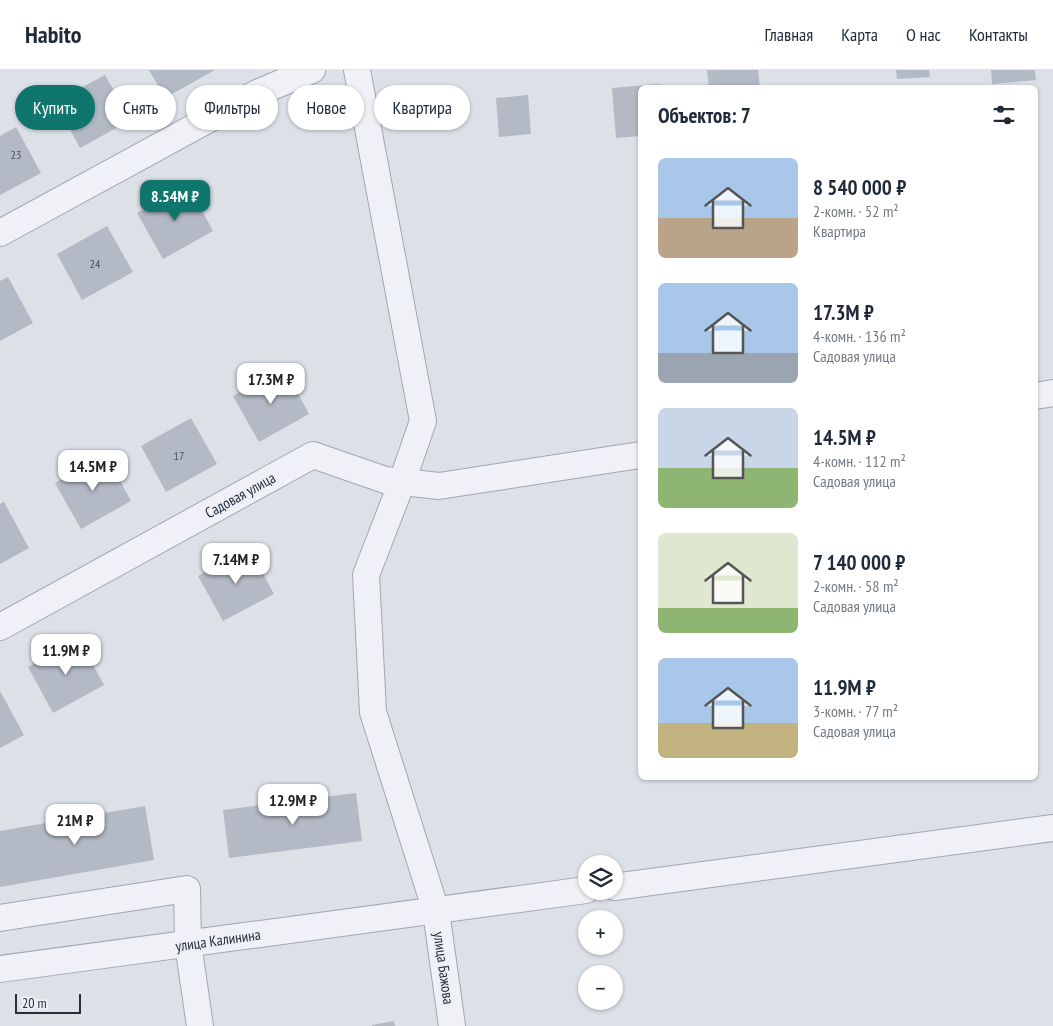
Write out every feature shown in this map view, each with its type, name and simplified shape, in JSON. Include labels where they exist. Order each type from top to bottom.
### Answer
[{"type":"street","points":[[0,233],[257,93],[312,70]]},
{"type":"street","name":"улица Бажова","points":[[357,70],[423,421],[366,575],[373,712],[436,911],[452,1026]]},
{"type":"street","points":[[1038,396],[1053,393]]},
{"type":"street","name":"Садовая улица","points":[[0,627],[313,455],[385,480],[439,486],[638,455]]},
{"type":"street","points":[[623,886],[1053,828]]},
{"type":"street","points":[[0,918],[188,890],[188,944],[200,1026]]},
{"type":"street","name":"улица Калинина","points":[[0,969],[578,891]]},
{"type":"building","points":[[149,70],[215,70],[176,92],[176,85],[158,85]]},
{"type":"building","points":[[707,70],[758,70],[760,85],[709,85]]},
{"type":"building","points":[[896,70],[929,70],[930,77],[897,79]]},
{"type":"building","points":[[991,70],[1035,70],[1036,80],[992,84]]},
{"type":"building","points":[[105,75],[111,85],[105,85],[105,130],[113,130],[80,148],[70,130],[95,130],[95,85],[86,85]]},
{"type":"building","points":[[638,86],[638,136],[616,138],[612,88]]},
{"type":"building","points":[[528,95],[531,134],[499,137],[496,98]]},
{"type":"building","points":[[15,128],[41,173],[0,195],[0,136]]},
{"type":"building","points":[[188,185],[213,231],[163,259],[137,213]]},
{"type":"building","points":[[107,226],[133,272],[82,300],[57,254]]},
{"type":"building","points":[[8,277],[33,323],[0,341],[0,281]]},
{"type":"building","points":[[284,368],[309,414],[259,442],[233,396]]},
{"type":"building","points":[[191,418],[217,464],[166,492],[141,446]]},
{"type":"building","points":[[106,455],[131,501],[81,529],[55,483]]},
{"type":"building","points":[[4,502],[29,548],[0,564],[0,504]]},
{"type":"building","points":[[249,548],[274,594],[223,621],[198,576]]},
{"type":"building","points":[[79,639],[104,685],[53,713],[28,667]]},
{"type":"building","points":[[0,691],[24,735],[0,748]]},
{"type":"building","points":[[356,793],[362,841],[229,858],[223,810]]},
{"type":"building","points":[[145,806],[154,860],[0,887],[0,831]]},
{"type":"building","points":[[394,1021],[395,1026],[372,1026],[372,1025]]}]
